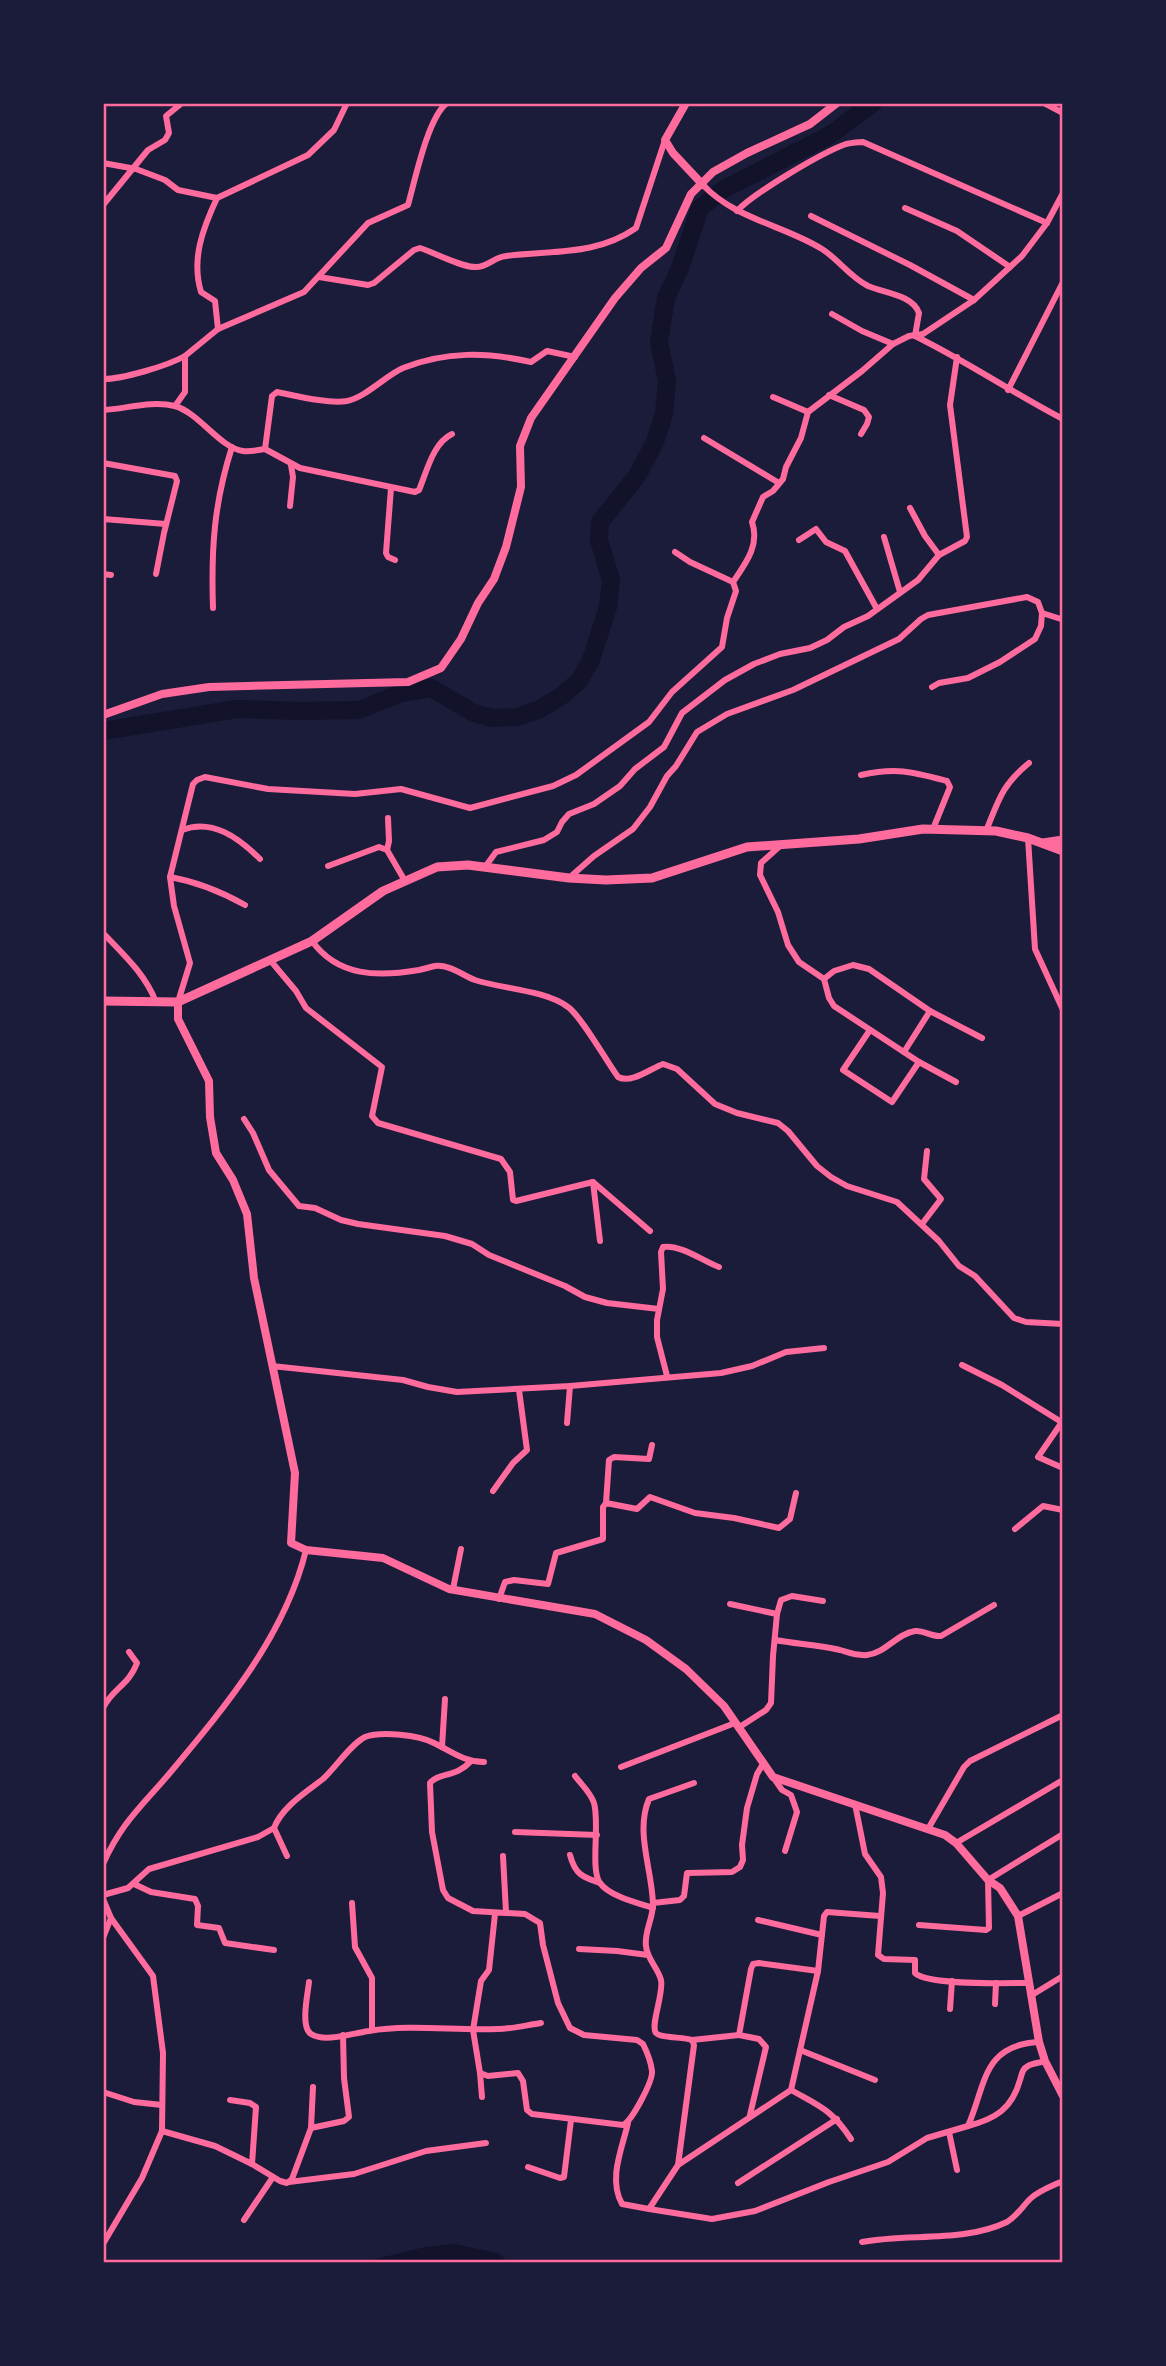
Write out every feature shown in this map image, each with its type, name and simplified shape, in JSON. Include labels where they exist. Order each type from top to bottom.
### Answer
[{"type":"main road","points":[[103,1001],[178,1002],[312,941],[383,891],[437,867],[468,865],[606,880],[652,878],[747,847],[859,839],[923,829],[986,831],[1028,838],[1063,851]]},
{"type":"main road","points":[[1043,842],[1063,840]]},
{"type":"street","points":[[103,205],[131,168],[169,134],[166,116],[182,103]]},
{"type":"street","points":[[103,163],[131,168],[165,180],[178,190],[216,198],[308,155],[334,130],[347,103]]},
{"type":"street","points":[[103,379],[117,379],[174,362],[218,329],[304,292],[368,223],[408,205],[422,152],[439,109],[447,103]]},
{"type":"street","points":[[319,277],[368,285],[420,248],[473,268],[505,256],[568,253],[610,242],[636,228],[665,140],[686,103]]},
{"type":"street","points":[[103,715],[162,694],[209,687],[408,682],[441,668],[461,639],[478,603],[494,579],[506,547],[521,487],[520,446],[531,418],[615,298],[641,268],[666,248],[691,194],[705,187],[713,172],[810,124],[837,103]]},
{"type":"street","points":[[1044,103],[1063,113]]},
{"type":"street","points":[[665,140],[673,153],[705,187],[729,207],[823,250],[867,285],[912,303],[919,313],[912,336]]},
{"type":"street","points":[[737,211],[748,200],[817,159],[846,144],[863,142],[1047,223]]},
{"type":"street","points":[[733,582],[752,553],[756,532],[752,522],[757,508],[763,497],[779,483],[801,438],[808,412],[893,344],[923,334],[974,300],[1022,256],[1047,223],[1063,193]]},
{"type":"street","points":[[216,198],[197,249],[198,282],[201,292],[215,300],[218,329]]},
{"type":"street","points":[[905,208],[957,232],[1010,267]]},
{"type":"street","points":[[811,216],[974,300]]},
{"type":"street","points":[[1008,390],[1063,282]]},
{"type":"street","points":[[832,314],[893,344]]},
{"type":"street","points":[[912,336],[957,356],[1008,390],[1063,419]]},
{"type":"street","points":[[265,449],[272,396],[277,392],[321,400],[348,401],[402,369],[450,356],[498,355],[531,362],[547,351],[575,356]]},
{"type":"street","points":[[175,406],[185,392],[185,356]]},
{"type":"street","points":[[485,867],[496,852],[544,840],[557,832],[569,814],[594,804],[620,786],[635,769],[664,747],[682,713],[725,680],[754,664],[780,654],[810,648],[827,640],[844,627],[868,616],[918,580],[939,555],[965,541],[967,537],[950,405],[957,356]]},
{"type":"street","points":[[829,395],[864,410],[869,416],[861,434]]},
{"type":"street","points":[[773,397],[808,412]]},
{"type":"street","points":[[103,410],[147,404],[175,406],[232,447],[245,452],[265,449],[291,465],[415,492],[419,490],[438,446],[444,437],[452,434]]},
{"type":"street","points":[[704,438],[779,483]]},
{"type":"street","points":[[213,608],[213,539],[220,486],[232,447]]},
{"type":"street","points":[[103,463],[175,476],[177,481],[156,574]]},
{"type":"street","points":[[290,506],[293,477],[291,465]]},
{"type":"street","points":[[391,488],[386,553],[395,560]]},
{"type":"street","points":[[910,508],[939,555]]},
{"type":"street","points":[[103,519],[166,524]]},
{"type":"street","points":[[799,540],[816,529],[826,542],[845,551],[877,609]]},
{"type":"street","points":[[884,537],[900,592]]},
{"type":"street","points":[[675,552],[733,582],[736,591],[727,618],[722,647],[672,692],[649,722],[576,775],[553,786],[470,808],[401,789],[355,794],[268,789],[205,777],[197,780],[193,784],[170,877],[174,906],[190,963],[178,1002],[177,1019],[209,1081],[210,1117],[216,1153],[233,1180],[247,1214],[254,1278],[295,1473],[290,1543],[306,1550],[383,1558],[453,1589],[595,1614],[636,1635],[686,1669],[724,1706],[782,1790],[791,1795],[797,1812],[785,1851]]},
{"type":"street","points":[[103,574],[111,575]]},
{"type":"street","points":[[569,878],[594,856],[633,829],[650,807],[696,732],[727,714],[793,690],[889,644],[899,639],[920,620],[937,612],[1027,597],[1038,602],[1042,613],[1041,626],[1035,639],[1000,662],[968,678],[939,682],[932,687]]},
{"type":"street","points":[[1042,613],[1061,620]]},
{"type":"street","points":[[986,831],[1010,778],[1029,763]]},
{"type":"street","points":[[861,775],[888,769],[947,781],[950,787],[933,829]]},
{"type":"street","points":[[388,818],[387,850],[405,881]]},
{"type":"street","points":[[182,830],[195,825],[212,828],[235,837],[260,859]]},
{"type":"street","points":[[1028,838],[1035,949],[1063,1010]]},
{"type":"street","points":[[781,845],[761,863],[760,875],[778,912],[788,945],[799,962],[824,979],[834,1006],[919,1062],[956,1082]]},
{"type":"street","points":[[328,866],[379,848],[387,850]]},
{"type":"street","points":[[170,877],[220,890],[245,905]]},
{"type":"street","points":[[103,933],[150,985],[156,1002]]},
{"type":"street","points":[[312,941],[322,955],[343,968],[384,973],[423,970],[435,966],[557,1000],[570,1008],[618,1077],[629,1079],[663,1064],[677,1069],[715,1104],[737,1113],[778,1123],[817,1166],[831,1177],[847,1186],[897,1202],[922,1224],[959,1266],[975,1276],[1014,1318],[1026,1322],[1063,1324]]},
{"type":"street","points":[[270,960],[296,991],[306,1009],[382,1067],[372,1116],[378,1124],[501,1159],[510,1172],[513,1200],[516,1201],[593,1182]]},
{"type":"street","points":[[824,979],[834,971],[853,965],[869,969],[930,1011],[982,1038]]},
{"type":"street","points":[[904,1052],[930,1011]]},
{"type":"street","points":[[870,1030],[843,1070],[892,1102],[919,1062]]},
{"type":"street","points":[[244,1119],[269,1170],[299,1206],[315,1208],[341,1220],[358,1224],[454,1238],[585,1297],[607,1303],[659,1309]]},
{"type":"street","points":[[922,1224],[941,1199],[924,1179],[927,1151]]},
{"type":"street","points":[[593,1182],[650,1231]]},
{"type":"street","points":[[593,1182],[600,1241]]},
{"type":"street","points":[[667,1376],[657,1337],[663,1289],[663,1247],[676,1248],[719,1267]]},
{"type":"street","points":[[272,1366],[403,1380],[457,1392],[519,1390],[722,1373],[752,1366],[786,1352],[824,1348]]},
{"type":"street","points":[[962,1365],[1002,1385],[1063,1422],[1038,1457],[1063,1468]]},
{"type":"street","points":[[567,1423],[570,1387]]},
{"type":"street","points":[[494,1491],[513,1463],[527,1450],[519,1390]]},
{"type":"street","points":[[499,1599],[505,1581],[548,1584],[556,1553],[603,1539],[603,1507],[606,1503],[609,1460],[614,1457],[649,1460],[652,1445]]},
{"type":"street","points":[[606,1503],[637,1509],[650,1497],[695,1513],[779,1528],[790,1519],[796,1493]]},
{"type":"street","points":[[1015,1529],[1043,1506],[1063,1510]]},
{"type":"street","points":[[453,1589],[461,1549]]},
{"type":"street","points":[[103,1864],[115,1838],[134,1811],[198,1739],[268,1644],[295,1583],[306,1550]]},
{"type":"street","points":[[621,1767],[737,1726],[766,1710],[771,1703],[775,1640],[781,1600],[792,1596],[823,1601]]},
{"type":"street","points":[[730,1604],[778,1614]]},
{"type":"street","points":[[775,1640],[856,1656],[871,1655],[914,1631],[921,1631],[932,1637],[941,1636],[995,1605]]},
{"type":"street","points":[[103,1708],[108,1698],[133,1675],[137,1663],[129,1652]]},
{"type":"street","points":[[442,1747],[445,1699]]},
{"type":"street","points":[[928,1829],[970,1761],[1063,1715]]},
{"type":"street","points":[[103,2244],[142,2178],[162,2131],[163,2053],[153,1976],[111,1918],[103,1897],[134,1884],[149,1869],[258,1837],[274,1828],[278,1816],[334,1770],[363,1738],[379,1734],[397,1734],[430,1741],[470,1762],[484,1762]]},
{"type":"street","points":[[470,1762],[463,1770],[433,1779],[430,1783],[432,1832],[440,1880],[448,1898],[473,1911],[525,1914],[540,1923],[558,2003],[570,2028],[584,2035],[637,2040],[643,2044],[652,2073],[651,2082],[628,2123],[616,2170],[615,2193],[622,2204],[712,2218],[755,2211],[888,2162],[927,2138],[988,2121],[999,2115],[1012,2101],[1022,2072],[1028,2066],[1045,2062]]},
{"type":"street","points":[[570,1855],[574,1870],[580,1876],[600,1883],[620,1897],[653,1906],[680,1899],[684,1896],[687,1874],[732,1872],[740,1867],[743,1860],[742,1845],[747,1808],[757,1774],[763,1764]]},
{"type":"street","points":[[575,1776],[593,1800],[597,1835],[596,1871],[600,1883]]},
{"type":"street","points":[[773,1777],[945,1835],[956,1843],[988,1880],[1000,1888],[1018,1916],[1039,2042],[1045,2062],[1063,2095]]},
{"type":"street","points":[[956,1843],[1063,1780]]},
{"type":"street","points":[[655,2032],[662,1997],[661,1981],[648,1955],[646,1937],[653,1906],[642,1824],[647,1802],[652,1797],[694,1783]]},
{"type":"street","points":[[855,1804],[865,1854],[881,1877],[883,1894],[878,1955],[884,1959],[915,1960],[917,1976],[952,1981],[1029,1983]]},
{"type":"street","points":[[274,1828],[287,1856]]},
{"type":"street","points":[[515,1832],[597,1835]]},
{"type":"street","points":[[988,1880],[1063,1834]]},
{"type":"street","points":[[503,1856],[506,1912]]},
{"type":"street","points":[[919,1925],[986,1930],[989,1928],[988,1880]]},
{"type":"street","points":[[134,1884],[151,1892],[195,1899],[198,1906],[197,1925],[219,1928],[225,1943],[274,1950]]},
{"type":"street","points":[[1018,1916],[1063,1893]]},
{"type":"street","points":[[352,1903],[355,1947],[372,1978],[372,2030]]},
{"type":"street","points":[[649,2209],[678,2165],[791,2090],[818,1971],[824,1916],[827,1912],[880,1916]]},
{"type":"street","points":[[482,2097],[473,2029],[481,1981],[489,1970],[495,1914]]},
{"type":"street","points":[[103,1938],[111,1918]]},
{"type":"street","points":[[758,1920],[822,1935]]},
{"type":"street","points":[[579,1949],[648,1955]]},
{"type":"street","points":[[739,2035],[753,1964],[818,1971]]},
{"type":"street","points":[[1032,1995],[1063,1976]]},
{"type":"street","points":[[950,2009],[952,1981]]},
{"type":"street","points":[[309,1982],[305,2024],[312,2035],[438,2027],[502,2029],[541,2023]]},
{"type":"street","points":[[995,2004],[996,1983]]},
{"type":"street","points":[[643,2044],[655,2032]]},
{"type":"street","points":[[655,2032],[692,2040],[739,2035],[759,2039],[766,2047],[750,2116]]},
{"type":"street","points":[[311,2128],[344,2121],[349,2117],[344,2078],[343,2035]]},
{"type":"street","points":[[678,2165],[694,2045],[692,2040]]},
{"type":"street","points":[[968,2126],[982,2080],[1003,2051],[1019,2043],[1039,2042]]},
{"type":"street","points":[[800,2050],[875,2080]]},
{"type":"street","points":[[480,2073],[488,2076],[518,2073],[523,2081],[527,2110],[532,2114],[623,2125],[628,2123]]},
{"type":"street","points":[[287,2183],[292,2179],[311,2128],[313,2087]]},
{"type":"street","points":[[791,2090],[829,2111],[852,2139]]},
{"type":"street","points":[[103,2092],[134,2102],[162,2105]]},
{"type":"street","points":[[230,2100],[250,2103],[257,2107],[252,2164]]},
{"type":"street","points":[[738,2183],[837,2119]]},
{"type":"street","points":[[528,2167],[564,2177],[571,2120]]},
{"type":"street","points":[[162,2131],[215,2146],[287,2183],[354,2174],[426,2151],[486,2143]]},
{"type":"street","points":[[949,2132],[957,2170]]},
{"type":"street","points":[[244,2220],[273,2177]]},
{"type":"street","points":[[862,2242],[974,2232],[1007,2222],[1020,2212],[1030,2198],[1063,2181]]},
{"type":"shaded area","points":[[454,2244],[498,2253],[510,2263],[360,2263],[425,2247]]},
{"type":"waterway","points":[[103,731],[237,709],[359,710],[401,693],[431,688],[474,713],[492,718],[518,717],[540,709],[560,697],[579,681],[591,660],[608,607],[611,580],[599,540],[600,522],[637,476],[655,442],[664,414],[667,381],[659,342],[666,298],[680,268],[700,208],[724,189],[830,135],[873,103]]}]
